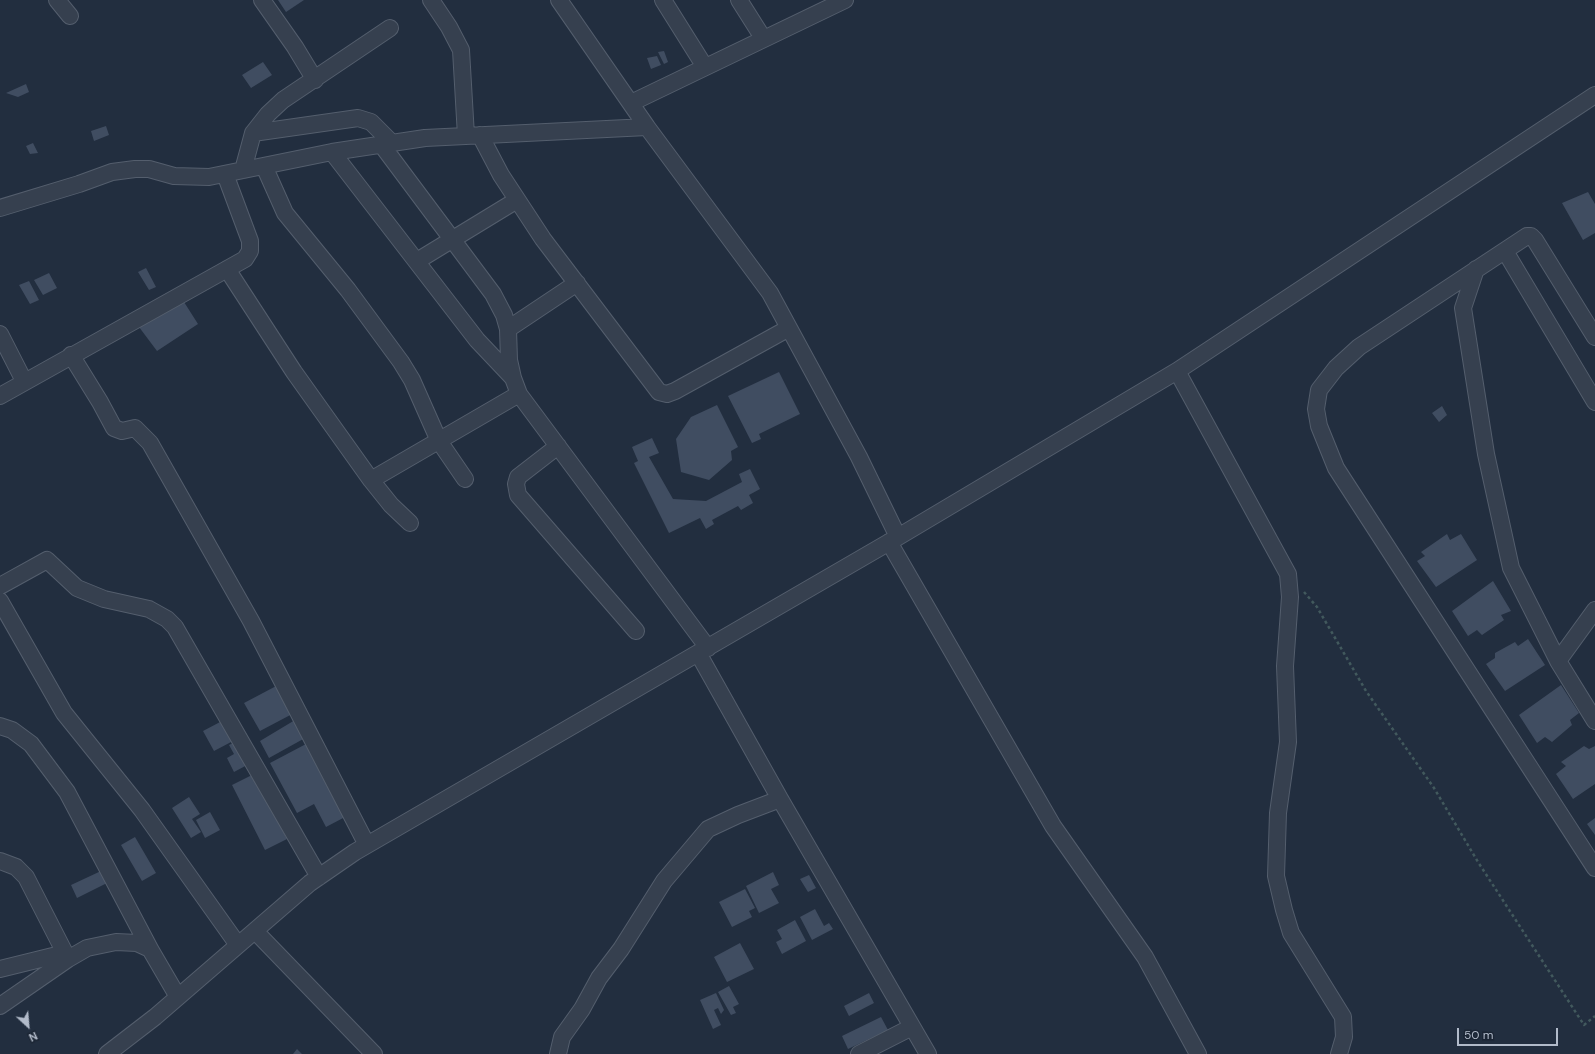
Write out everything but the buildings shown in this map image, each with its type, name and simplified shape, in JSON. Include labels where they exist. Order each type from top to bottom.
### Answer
[{"type":"street","points":[[57,0],[70,16]]},
{"type":"street","points":[[262,0],[295,47],[314,80]]},
{"type":"street","points":[[431,0],[449,27],[461,50],[473,135],[543,239],[659,392],[667,394],[789,328]]},
{"type":"street","points":[[559,0],[647,127],[770,293],[859,457],[894,540],[1053,826],[1145,957],[1198,1054]]},
{"type":"street","points":[[663,0],[705,67]]},
{"type":"street","points":[[739,0],[763,38]]},
{"type":"street","points":[[631,103],[835,2]]},
{"type":"street","points":[[243,170],[253,133],[268,114],[283,100],[390,28]]},
{"type":"street","points":[[107,1054],[155,1018],[178,996],[319,877],[367,845],[894,540],[1177,371],[1595,95]]},
{"type":"street","points":[[253,133],[358,118],[371,122],[452,239],[493,294],[504,315],[508,329],[509,360],[513,378],[519,394],[558,446],[703,650],[780,799],[928,1054]]},
{"type":"street","points":[[0,208],[79,184],[112,172],[149,169],[174,176],[194,177],[225,174],[332,152],[386,143],[473,135],[647,127]]},
{"type":"street","points":[[332,152],[477,340],[513,378]]},
{"type":"street","points":[[264,166],[284,213],[348,290],[412,380],[439,441],[465,479]]},
{"type":"street","points":[[0,396],[24,381],[245,259],[250,251],[250,241],[225,174]]},
{"type":"street","points":[[416,261],[517,200]]},
{"type":"street","points":[[1595,338],[1531,236],[1527,236],[1359,347],[1336,368],[1319,390],[1316,409],[1319,426],[1336,468],[1595,868]]},
{"type":"street","points":[[1505,251],[1595,402]]},
{"type":"street","points":[[227,269],[294,372],[371,480],[391,505],[410,523]]},
{"type":"street","points":[[1476,269],[1463,308],[1488,461],[1511,568],[1558,661],[1595,721]]},
{"type":"street","points":[[508,329],[577,283]]},
{"type":"street","points":[[0,334],[24,381]]},
{"type":"street","points":[[72,355],[114,428],[122,431],[135,428],[150,443],[247,615],[367,845]]},
{"type":"street","points":[[1177,371],[1288,574],[1290,597],[1285,666],[1288,742],[1278,813],[1276,876],[1291,932],[1343,1017],[1344,1037],[1339,1054]]},
{"type":"street","points":[[371,480],[519,394]]},
{"type":"street","points":[[558,446],[518,477],[516,484],[518,495],[636,630]]},
{"type":"street","points":[[0,586],[47,560],[77,588],[104,599],[150,610],[167,619],[175,627],[319,877]]},
{"type":"street","points":[[0,601],[64,713],[144,814],[238,946]]},
{"type":"street","points":[[1558,661],[1595,610]]},
{"type":"street","points":[[0,726],[12,730],[31,744],[67,792],[150,949],[178,996]]},
{"type":"street","points":[[558,1054],[562,1037],[582,1009],[599,978],[620,949],[664,881],[708,830],[738,815],[780,799]]},
{"type":"street","points":[[0,861],[16,867],[26,877],[66,956]]},
{"type":"street","points":[[255,931],[374,1054]]},
{"type":"street","points":[[0,969],[66,956],[87,948],[116,942],[137,943],[150,949]]},
{"type":"street","points":[[0,1006],[66,956]]},
{"type":"street","points":[[859,1054],[912,1027]]},
{"type":"path","points":[[1288,574],[1317,607],[1366,691],[1434,788],[1478,862],[1584,1025],[1595,1016]]}]
